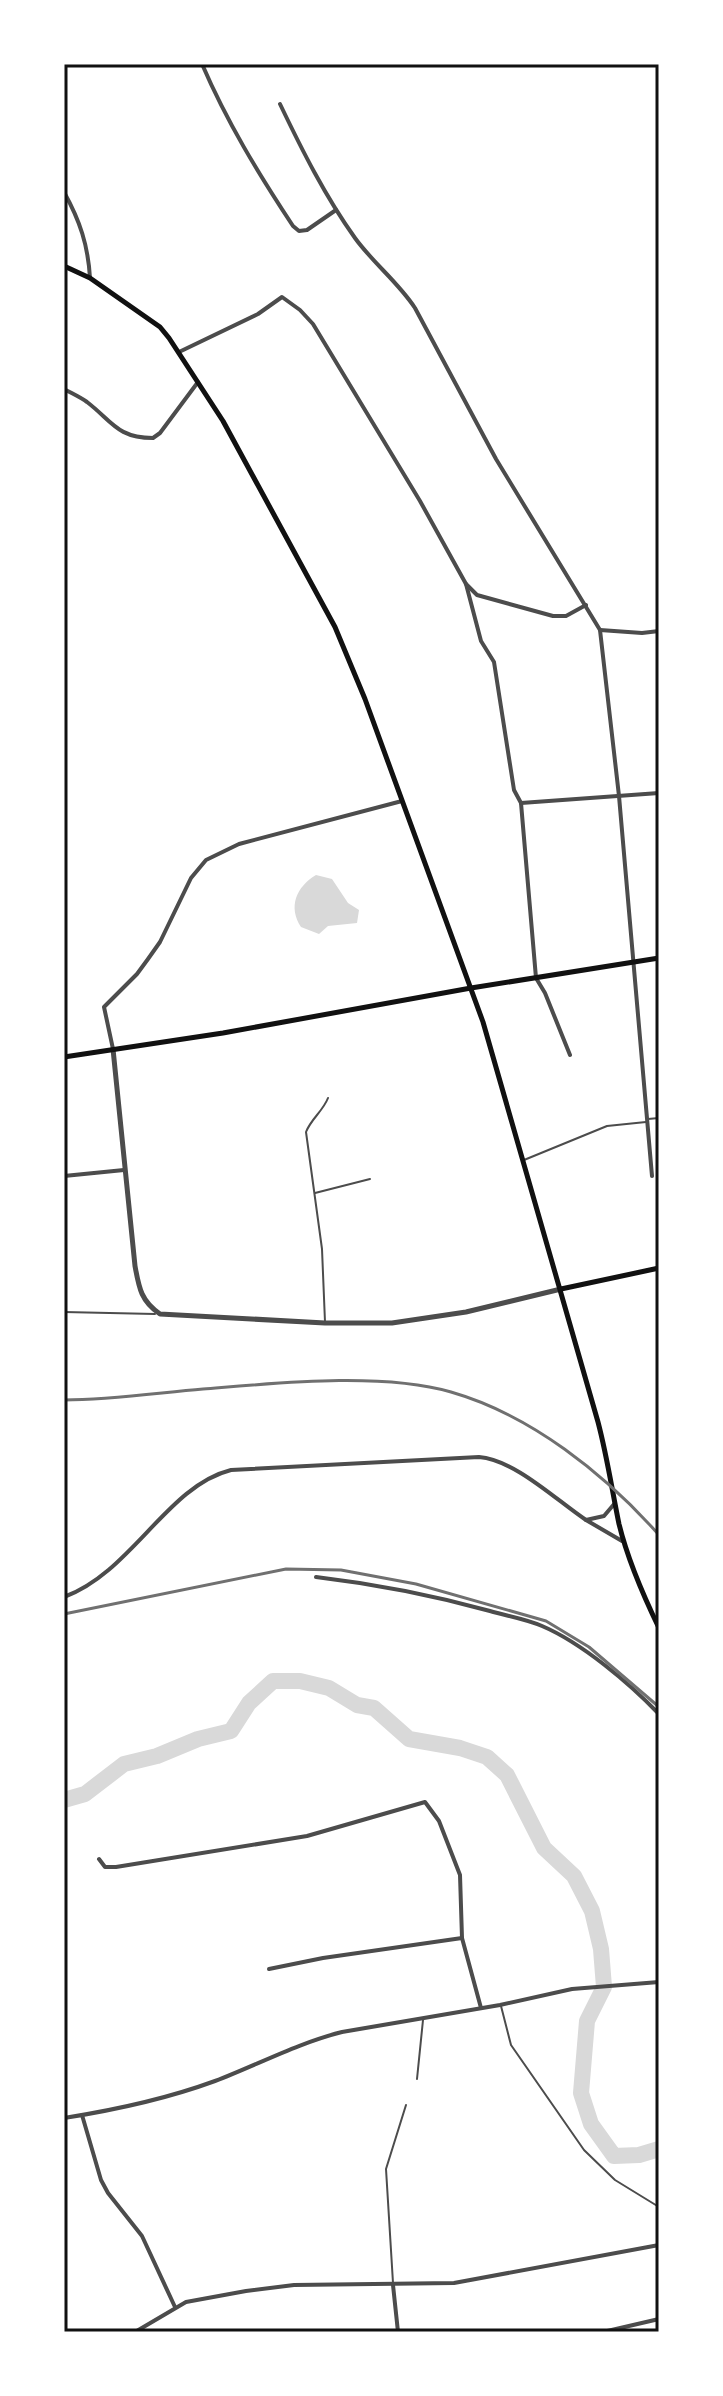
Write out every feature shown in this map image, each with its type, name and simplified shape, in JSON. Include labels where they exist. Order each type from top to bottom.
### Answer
[{"type":"main road","points":[[64,266],[90,278],[160,327],[179,352],[223,421],[335,627],[365,699],[471,988],[609,1461],[633,1571],[659,1628]]},
{"type":"main road","points":[[64,1057],[223,1033],[659,958]]},
{"type":"main road","points":[[561,1289],[659,1268]]},
{"type":"street","points":[[202,64],[249,160],[293,226],[299,231],[307,230],[336,210]]},
{"type":"street","points":[[280,104],[336,210],[357,240],[415,308],[496,459],[600,630],[619,796],[652,1176]]},
{"type":"street","points":[[64,192],[86,240],[90,278]]},
{"type":"street","points":[[179,352],[258,314],[282,297],[300,310],[313,324],[404,474],[466,584],[481,641],[494,662],[514,790],[521,803],[536,978],[570,1055]]},
{"type":"street","points":[[64,389],[87,401],[123,433],[153,438],[198,382]]},
{"type":"street","points":[[466,584],[477,595],[553,616],[566,616],[586,605]]},
{"type":"street","points":[[600,630],[659,631]]},
{"type":"street","points":[[521,803],[659,793]]},
{"type":"street","points":[[402,801],[239,844],[206,860],[191,878],[160,942],[131,981],[104,1007],[113,1049],[139,1290],[146,1305],[160,1314],[325,1323],[392,1323],[429,1319],[561,1289]]},
{"type":"street","points":[[64,1176],[124,1170]]},
{"type":"street","points":[[64,1597],[81,1591],[102,1576],[186,1494],[220,1473],[231,1470],[455,1456],[487,1457],[519,1472],[586,1520],[625,1542]]},
{"type":"street","points":[[586,1520],[604,1516],[616,1501]]},
{"type":"street","points":[[316,1577],[440,1597],[540,1625],[590,1656],[644,1698],[659,1714]]},
{"type":"street","points":[[99,1859],[105,1867],[116,1867],[307,1836],[425,1802],[439,1821],[460,1875],[462,1938],[481,2008]]},
{"type":"street","points":[[269,1969],[462,1938]]},
{"type":"street","points":[[64,2118],[181,2093],[327,2036],[583,1989],[659,1982]]},
{"type":"street","points":[[82,2115],[104,2187],[142,2236],[175,2307]]},
{"type":"street","points":[[135,2332],[186,2302],[216,2296],[294,2285],[454,2283],[659,2245]]},
{"type":"street","points":[[393,2285],[398,2332]]},
{"type":"street","points":[[603,2332],[659,2319]]},
{"type":"lane","points":[[325,1323],[322,1249],[306,1132],[328,1098]]},
{"type":"lane","points":[[523,1161],[607,1126],[659,1118]]},
{"type":"lane","points":[[314,1193],[370,1179]]},
{"type":"lane","points":[[64,1312],[160,1314]]},
{"type":"lane","points":[[500,2005],[511,2045],[584,2150],[615,2180],[659,2207]]},
{"type":"lane","points":[[417,2079],[423,2019]]},
{"type":"lane","points":[[393,2285],[386,2169],[406,2105]]},
{"type":"shaded area","points":[[316,875],[332,879],[348,903],[359,910],[357,923],[328,926],[319,934],[301,927],[295,912],[296,898],[303,885]]},
{"type":"waterway","points":[[64,1800],[85,1794],[124,1764],[231,1731],[249,1703],[273,1681],[300,1681],[329,1688],[357,1705],[374,1708],[409,1739],[460,1748],[487,1757],[507,1775],[544,1848],[574,1876],[592,1911],[601,1949],[604,1987],[587,2021],[581,2093],[591,2124],[614,2156],[639,2155],[659,2149]]},
{"type":"railway","points":[[64,1400],[328,1381],[393,1382],[451,1392],[510,1415],[565,1449],[615,1490],[659,1535]]},
{"type":"railway","points":[[64,1614],[286,1569],[341,1570],[416,1584],[546,1621],[589,1647],[659,1707]]}]
